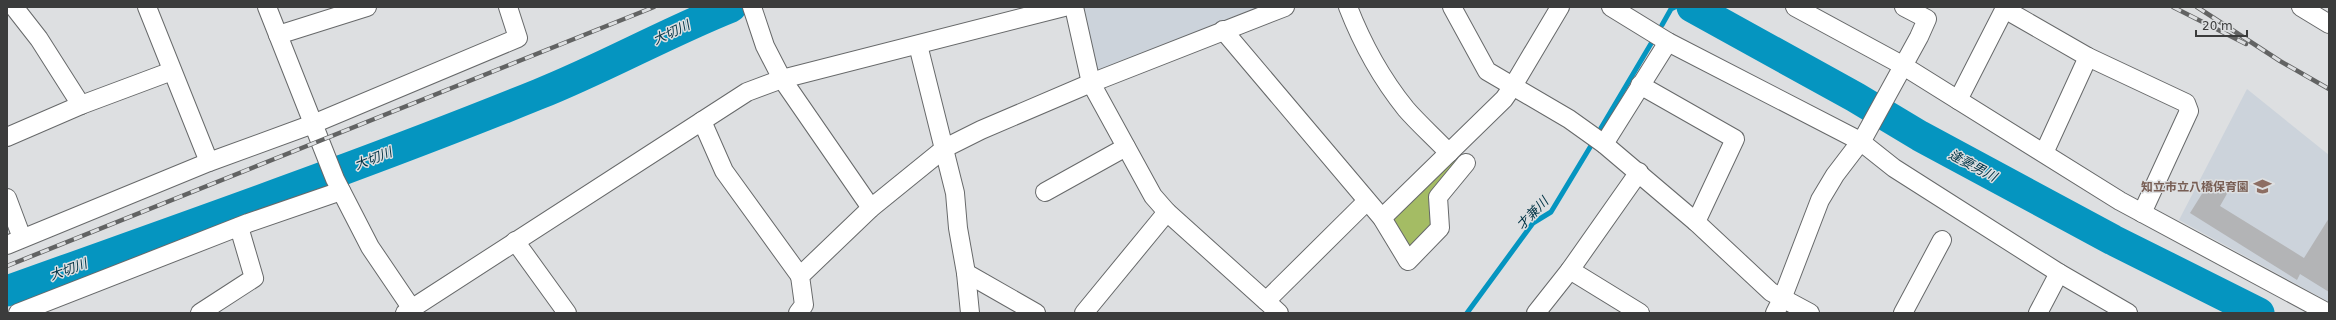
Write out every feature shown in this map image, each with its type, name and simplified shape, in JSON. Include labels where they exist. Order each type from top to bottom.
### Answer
[{"type":"street","points":[[14,7],[39,39],[81,105]]},
{"type":"street","points":[[147,7],[209,162]]},
{"type":"street","points":[[267,7],[313,124],[330,161],[338,185],[370,247],[408,311],[432,306],[515,241],[747,92],[782,79],[1064,7]]},
{"type":"street","points":[[278,35],[367,7]]},
{"type":"street","points":[[7,198],[14,241],[209,162],[313,124],[518,38],[508,7]]},
{"type":"street","points":[[1074,7],[1091,84],[1153,196],[1167,212],[1279,313]]},
{"type":"street","points":[[800,276],[871,208],[944,148],[981,130],[1091,84],[1223,30],[1285,7]]},
{"type":"street","points":[[1348,7],[1369,54],[1386,81],[1406,108],[1449,153]]},
{"type":"street","points":[[1452,7],[1487,71],[1569,119],[1639,172],[1696,222],[1771,292],[1778,306]]},
{"type":"street","points":[[1382,218],[1504,99],[1560,7]]},
{"type":"street","points":[[1611,7],[1668,42],[1862,139],[1894,168],[2059,273],[2128,313]]},
{"type":"street","points":[[1795,7],[1900,70],[1958,100],[2044,154],[2142,212],[2328,313]]},
{"type":"street","points":[[1778,306],[1820,200],[1862,139],[1919,37],[1930,13],[1904,7]]},
{"type":"street","points":[[2301,7],[2329,24]]},
{"type":"street","points":[[753,11],[765,46],[782,79],[871,208]]},
{"type":"street","points":[[1958,100],[2003,12],[2008,11],[2088,57],[2186,103],[2189,107],[2142,212]]},
{"type":"street","points":[[1223,30],[1382,218],[1408,261],[1440,228],[1438,197],[1466,163]]},
{"type":"street","points":[[1604,144],[1668,42]]},
{"type":"street","points":[[918,45],[955,193],[958,228],[966,273],[970,313]]},
{"type":"street","points":[[2044,154],[2088,57]]},
{"type":"street","points":[[7,137],[81,105],[172,71]]},
{"type":"street","points":[[1640,85],[1735,139],[1696,222]]},
{"type":"street","points":[[702,122],[724,171],[800,276],[804,305],[798,313]]},
{"type":"street","points":[[1045,192],[1126,147]]},
{"type":"street","points":[[1536,313],[1570,270],[1639,172]]},
{"type":"street","points":[[18,313],[238,227],[338,185]]},
{"type":"street","points":[[1266,301],[1367,201]]},
{"type":"street","points":[[1084,313],[1167,212]]},
{"type":"street","points":[[200,313],[254,278],[238,227]]},
{"type":"street","points":[[1903,313],[1942,240]]},
{"type":"street","points":[[515,241],[567,313]]},
{"type":"street","points":[[1570,270],[1640,313]]},
{"type":"street","points":[[966,273],[1036,313]]},
{"type":"street","points":[[2038,313],[2059,273]]},
{"type":"street","points":[[1778,306],[1810,313]]},
{"type":"shaded area","points":[[1078,7],[1278,7],[1096,81]]},
{"type":"shaded area","name":"知立市立八橋保育園","points":[[2247,89],[2329,155],[2329,302],[2179,220]]},
{"type":"green space","points":[[1455,154],[1462,162],[1437,226],[1409,255],[1387,219]]},
{"type":"building","points":[[2210,181],[2228,192],[2220,206],[2304,258],[2329,218],[2329,292],[2300,274],[2297,280],[2190,213]]},
{"type":"waterway","name":"大切川","points":[[7,291],[407,146],[563,84],[731,7]]},
{"type":"waterway","name":"才兼川","points":[[1662,25],[1671,9],[1675,7]]},
{"type":"waterway","name":"逢妻男川","points":[[1692,7],[1855,97],[1920,136],[2113,240],[2259,313]]},
{"type":"waterway","name":"才兼川","points":[[1601,128],[1652,42]]},
{"type":"waterway","name":"才兼川","points":[[1467,313],[1533,223],[1551,212],[1592,144]]},
{"type":"railway","points":[[7,266],[654,7]]},
{"type":"railway","points":[[2173,7],[2246,44]]},
{"type":"railway","points":[[2197,7],[2280,61],[2329,89]]},
{"type":"place","name":"知立市立八橋保育園","points":[[2262,187]]}]
